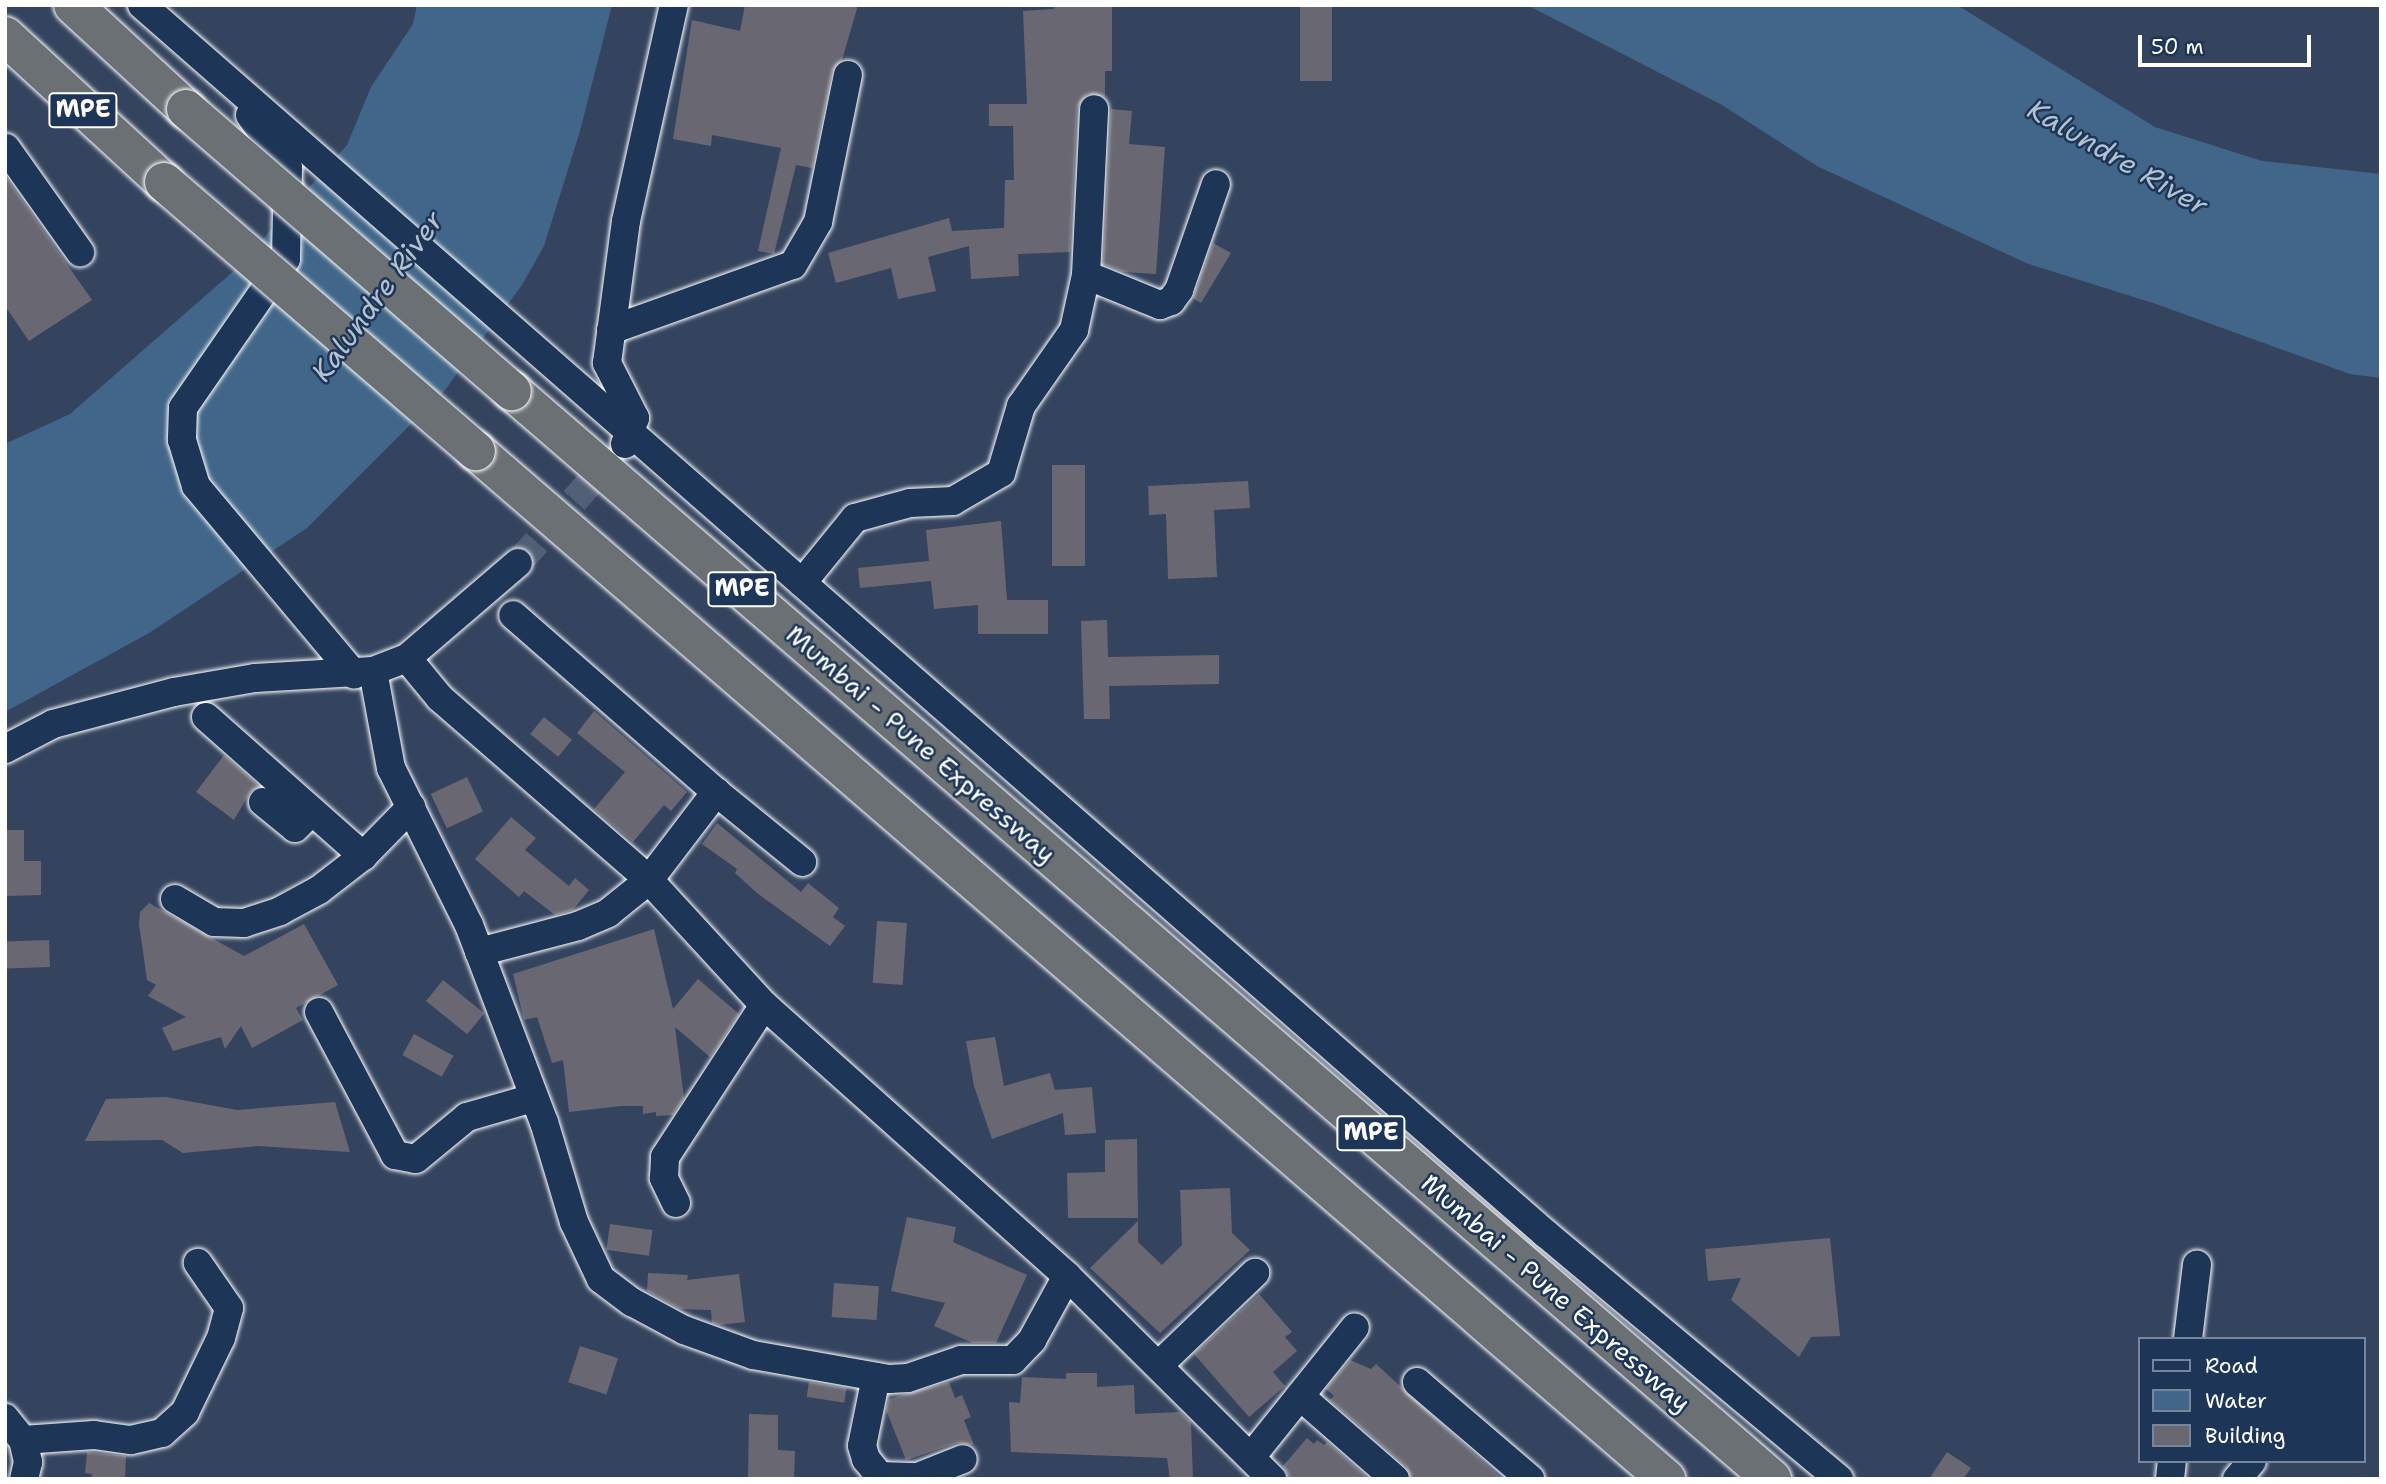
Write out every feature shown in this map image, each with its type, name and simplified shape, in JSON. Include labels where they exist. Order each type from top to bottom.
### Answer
[{"type":"highway","name":"Mumbai - Pune Expressway","points":[[73,5],[186,109],[1772,1479]]},
{"type":"highway","name":"MPE","points":[[5,36],[164,182],[1666,1479]]},
{"type":"street","points":[[142,5],[573,381],[625,444],[802,583],[1546,1234],[1839,1479]]},
{"type":"street","points":[[625,444],[635,418],[607,363],[625,221],[674,5]]},
{"type":"street","points":[[611,330],[793,264],[818,222],[848,75]]},
{"type":"street","points":[[224,78],[288,168],[286,259],[183,408],[182,440],[196,486],[363,672],[391,768],[479,952],[533,1098],[574,1222],[601,1279],[632,1302],[684,1330],[753,1355],[876,1377],[908,1378],[961,1360],[1013,1360],[1032,1340],[1067,1276]]},
{"type":"street","points":[[802,583],[855,518],[910,503],[953,501],[1001,473],[1021,407],[1074,330],[1086,275],[1094,109]]},
{"type":"street","points":[[6,147],[80,252]]},
{"type":"street","points":[[1086,275],[1160,305],[1171,301],[1179,290],[1216,184]]},
{"type":"street","points":[[5,749],[53,724],[174,692],[255,678],[363,672],[407,658],[518,564]]},
{"type":"street","points":[[513,615],[716,792],[802,862]]},
{"type":"street","points":[[407,658],[440,698],[649,880],[764,1005],[1067,1276],[1160,1364],[1272,1479]]},
{"type":"street","points":[[206,717],[363,856]]},
{"type":"street","points":[[479,952],[578,926],[608,913],[649,880],[716,792]]},
{"type":"street","points":[[263,802],[295,828],[312,811]]},
{"type":"street","points":[[175,898],[214,922],[244,923],[319,890],[363,856],[411,807]]},
{"type":"street","points":[[676,1203],[664,1178],[665,1157],[764,1005]]},
{"type":"street","points":[[319,1012],[395,1155],[416,1159],[467,1118],[533,1098]]},
{"type":"street","points":[[23,1440],[94,1435],[131,1440],[162,1433],[185,1412],[221,1338],[229,1308],[198,1263]]},
{"type":"street","points":[[2188,1337],[2197,1265]]},
{"type":"street","points":[[1160,1364],[1255,1273]]},
{"type":"street","points":[[1251,1457],[1355,1327]]},
{"type":"street","points":[[876,1377],[862,1446],[866,1460],[880,1476],[918,1478],[963,1459]]},
{"type":"street","points":[[1417,1382],[1530,1479]]},
{"type":"street","points":[[1300,1396],[1395,1479]]},
{"type":"street","points":[[5,1418],[23,1440],[29,1462],[24,1479]]},
{"type":"street","points":[[2237,1479],[2250,1463]]},
{"type":"water","name":"Kalundre River","points":[[417,5],[612,5],[580,131],[544,246],[522,285],[445,390],[307,528],[149,633],[5,712],[5,444],[70,414],[236,269],[347,145],[371,87],[413,24]]},
{"type":"water","name":"Kalundre River","points":[[1527,5],[1957,5],[2155,127],[2262,161],[2381,174],[2381,378],[2350,374],[2156,304],[2026,263],[1817,166],[1722,105]]},
{"type":"building","points":[[745,5],[858,5],[842,60],[832,72],[812,168],[796,165],[774,254],[758,251],[781,148],[712,135],[711,146],[673,139],[692,20],[740,31]]},
{"type":"building","points":[[1054,5],[1112,5],[1112,71],[1105,71],[1105,97],[1087,94],[1077,108],[1070,252],[1018,254],[1019,276],[971,279],[969,246],[928,257],[936,291],[898,299],[891,268],[836,283],[828,253],[949,218],[952,231],[1004,228],[1005,180],[1014,180],[1013,126],[989,126],[989,104],[1027,104],[1023,11],[1054,9]]},
{"type":"building","points":[[1300,5],[1332,5],[1332,81],[1300,81]]},
{"type":"building","points":[[1111,109],[1132,111],[1129,144],[1165,147],[1156,274],[1123,272],[1103,264]]},
{"type":"building","points":[[5,176],[92,300],[29,341],[5,306]]},
{"type":"building","points":[[1213,243],[1231,253],[1201,303],[1193,298]]},
{"type":"building","points":[[1052,465],[1085,465],[1085,566],[1052,566]]},
{"type":"building","points":[[1248,481],[1250,508],[1214,510],[1217,577],[1168,579],[1166,514],[1149,515],[1148,486]]},
{"type":"building","points":[[1001,521],[1007,600],[1048,600],[1048,634],[978,634],[978,605],[934,609],[931,581],[860,588],[858,568],[929,561],[926,530]]},
{"type":"building","points":[[1107,620],[1108,657],[1219,655],[1219,684],[1109,686],[1110,719],[1084,719],[1081,621]]},
{"type":"building","points":[[594,711],[687,792],[671,811],[664,805],[633,842],[594,809],[625,772],[577,733]]},
{"type":"building","points":[[544,717],[572,740],[558,757],[530,734]]},
{"type":"building","points":[[224,755],[259,786],[250,792],[234,820],[196,792]]},
{"type":"building","points":[[467,777],[483,811],[447,828],[431,794]]},
{"type":"building","points":[[511,817],[536,838],[525,850],[569,886],[575,878],[589,890],[573,910],[555,915],[524,891],[519,897],[475,859]]},
{"type":"building","points":[[717,823],[801,892],[808,883],[839,908],[833,917],[845,926],[830,946],[757,893],[735,873],[737,869],[702,844]]},
{"type":"building","points":[[5,830],[24,830],[24,861],[41,861],[41,895],[5,896]]},
{"type":"building","points":[[149,903],[244,956],[304,924],[338,985],[296,1008],[303,1020],[252,1048],[241,1026],[225,1049],[221,1037],[173,1051],[162,1028],[186,1017],[148,996],[156,985],[147,980],[139,924],[140,912]]},
{"type":"building","points":[[877,921],[907,923],[903,985],[873,983]]},
{"type":"building","points":[[654,929],[673,1009],[698,979],[739,1014],[710,1057],[675,1027],[684,1098],[673,1115],[656,1116],[656,1112],[643,1114],[643,1106],[569,1112],[563,1060],[552,1063],[537,1017],[524,1020],[513,974]]},
{"type":"building","points":[[49,940],[50,967],[6,969],[5,942]]},
{"type":"building","points":[[443,980],[484,1013],[467,1034],[426,1001]]},
{"type":"building","points":[[414,1034],[453,1056],[442,1077],[402,1055]]},
{"type":"building","points":[[995,1037],[1004,1086],[1050,1073],[1055,1090],[1092,1087],[1096,1133],[1065,1135],[1063,1113],[992,1139],[974,1086],[966,1041]]},
{"type":"building","points":[[166,1097],[237,1110],[335,1102],[350,1152],[258,1146],[183,1153],[162,1140],[85,1141],[106,1099]]},
{"type":"building","points":[[1137,1139],[1138,1218],[1068,1218],[1067,1173],[1105,1172],[1105,1140]]},
{"type":"building","points":[[1230,1188],[1232,1233],[1250,1250],[1160,1333],[1090,1268],[1138,1221],[1138,1242],[1162,1265],[1182,1245],[1180,1190]]},
{"type":"building","points":[[907,1217],[956,1227],[953,1242],[1027,1275],[996,1343],[973,1343],[934,1326],[945,1303],[891,1291]]},
{"type":"building","points":[[610,1224],[653,1230],[649,1256],[606,1250]]},
{"type":"building","points":[[1830,1238],[1840,1336],[1811,1337],[1799,1357],[1731,1300],[1741,1278],[1708,1281],[1705,1249]]},
{"type":"building","points":[[648,1273],[688,1275],[687,1280],[739,1274],[745,1322],[719,1325],[712,1323],[711,1310],[680,1309],[647,1291]]},
{"type":"building","points":[[834,1283],[879,1286],[877,1320],[832,1317]]},
{"type":"building","points":[[1259,1294],[1292,1332],[1285,1337],[1297,1351],[1273,1372],[1285,1386],[1249,1417],[1194,1354]]},
{"type":"building","points":[[580,1346],[618,1358],[606,1395],[568,1382]]},
{"type":"building","points":[[1350,1360],[1371,1369],[1376,1364],[1502,1479],[1411,1479],[1406,1466],[1330,1400],[1334,1396],[1326,1389]]},
{"type":"building","points":[[1066,1373],[1097,1373],[1097,1387],[1134,1385],[1135,1414],[1180,1412],[1191,1422],[1193,1479],[1170,1479],[1167,1458],[1011,1452],[1009,1402],[1020,1403],[1022,1377],[1066,1379]]},
{"type":"building","points":[[809,1382],[847,1388],[844,1403],[807,1397]]},
{"type":"building","points":[[949,1382],[955,1398],[962,1395],[971,1417],[964,1420],[974,1445],[957,1443],[906,1460],[886,1410],[889,1399]]},
{"type":"building","points":[[749,1414],[778,1415],[778,1450],[795,1451],[794,1479],[748,1479]]},
{"type":"building","points":[[1307,1438],[1314,1444],[1317,1440],[1324,1445],[1327,1442],[1369,1479],[1291,1479],[1283,1466]]},
{"type":"building","points":[[87,1452],[126,1456],[125,1479],[91,1479],[92,1474],[85,1473]]},
{"type":"building","points":[[1947,1452],[1971,1468],[1963,1479],[1929,1479]]},
{"type":"tunnel","points":[[518,563],[615,455]]}]
